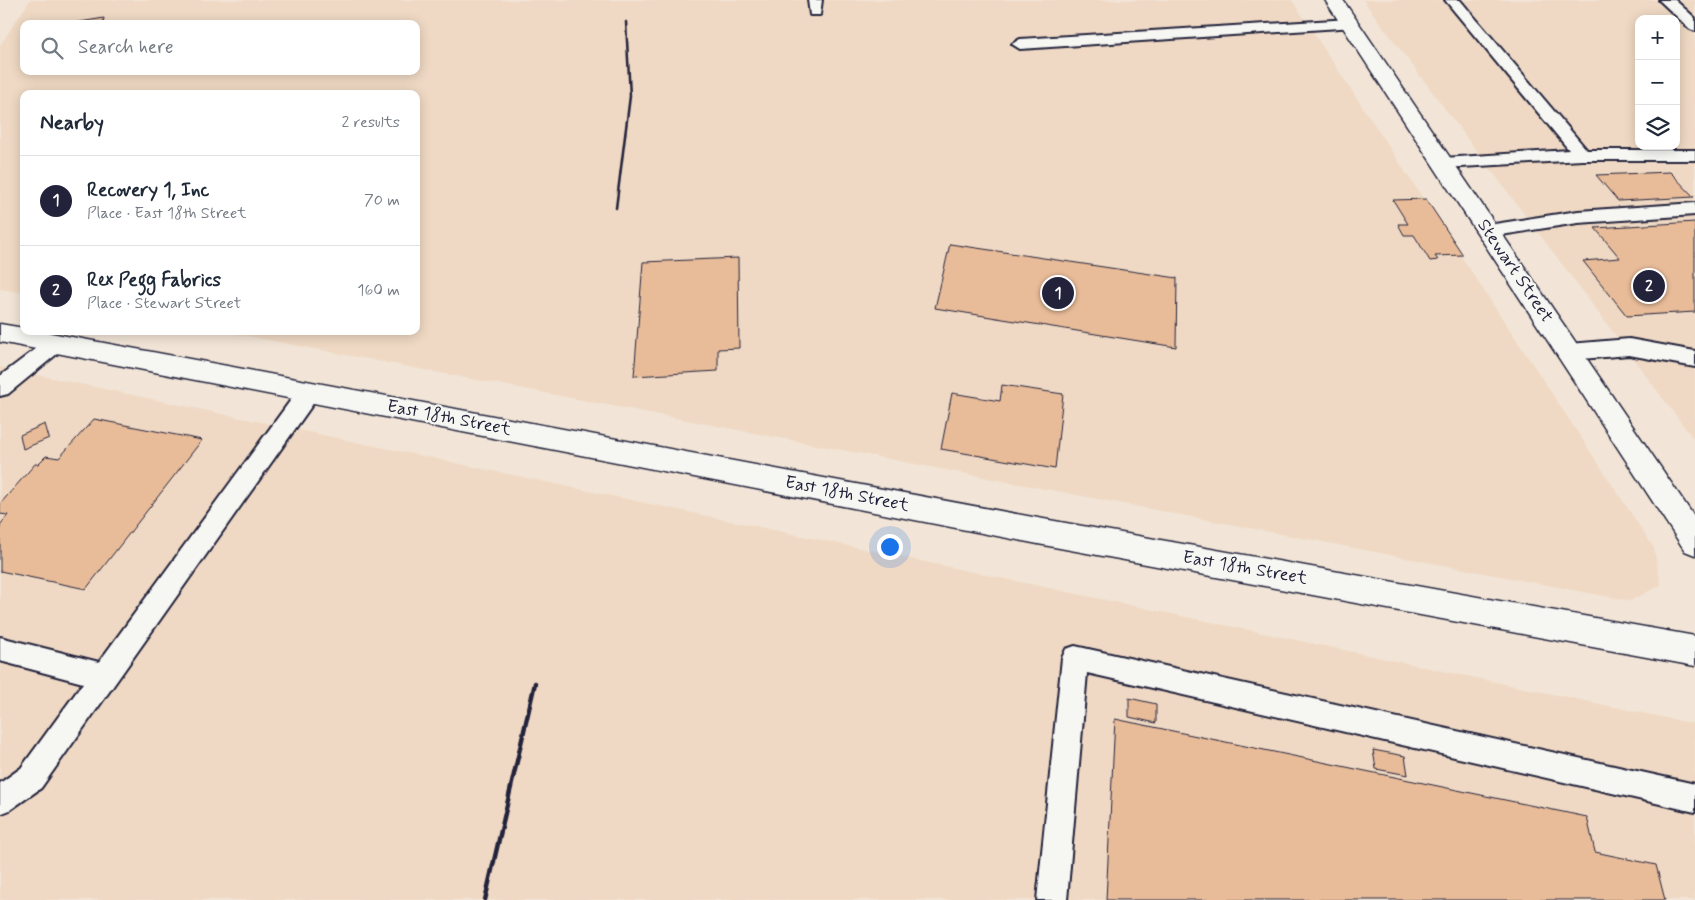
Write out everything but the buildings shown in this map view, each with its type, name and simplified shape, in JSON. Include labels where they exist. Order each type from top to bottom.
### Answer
[{"type":"street","name":"Stewart Street","points":[[1334,0],[1695,542]]},
{"type":"street","name":"East 18th Street","points":[[0,333],[1038,531],[1695,651]]},
{"type":"lane","points":[[1452,0],[1582,155]]},
{"type":"lane","points":[[1666,0],[1695,26]]},
{"type":"lane","points":[[1020,44],[1350,24]]},
{"type":"lane","points":[[1443,163],[1582,155],[1695,155]]},
{"type":"lane","points":[[1488,231],[1578,217],[1695,209]]},
{"type":"lane","points":[[0,388],[56,344]]},
{"type":"lane","points":[[1569,352],[1630,347],[1695,359]]},
{"type":"lane","points":[[0,800],[31,778],[309,392]]},
{"type":"lane","points":[[0,649],[104,676]]},
{"type":"lane","points":[[1052,900],[1075,658],[1695,798]]},
{"type":"shaded area","points":[[30,0],[1292,0],[1654,548],[1661,585],[1630,601],[242,335],[420,335],[420,90],[20,90],[20,292],[0,289],[0,45]]},
{"type":"shaded area","points":[[1363,0],[1695,0],[1695,441]]},
{"type":"shaded area","points":[[0,367],[1695,724],[1695,900],[0,900]]},
{"type":"railway","points":[[616,208],[630,96],[626,22]]},
{"type":"railway","points":[[485,900],[535,683]]},
{"type":"place","name":"Rex Pegg Fabrics","points":[[1649,286]]},
{"type":"place","name":"Recovery 1, Inc","points":[[1058,293]]}]
